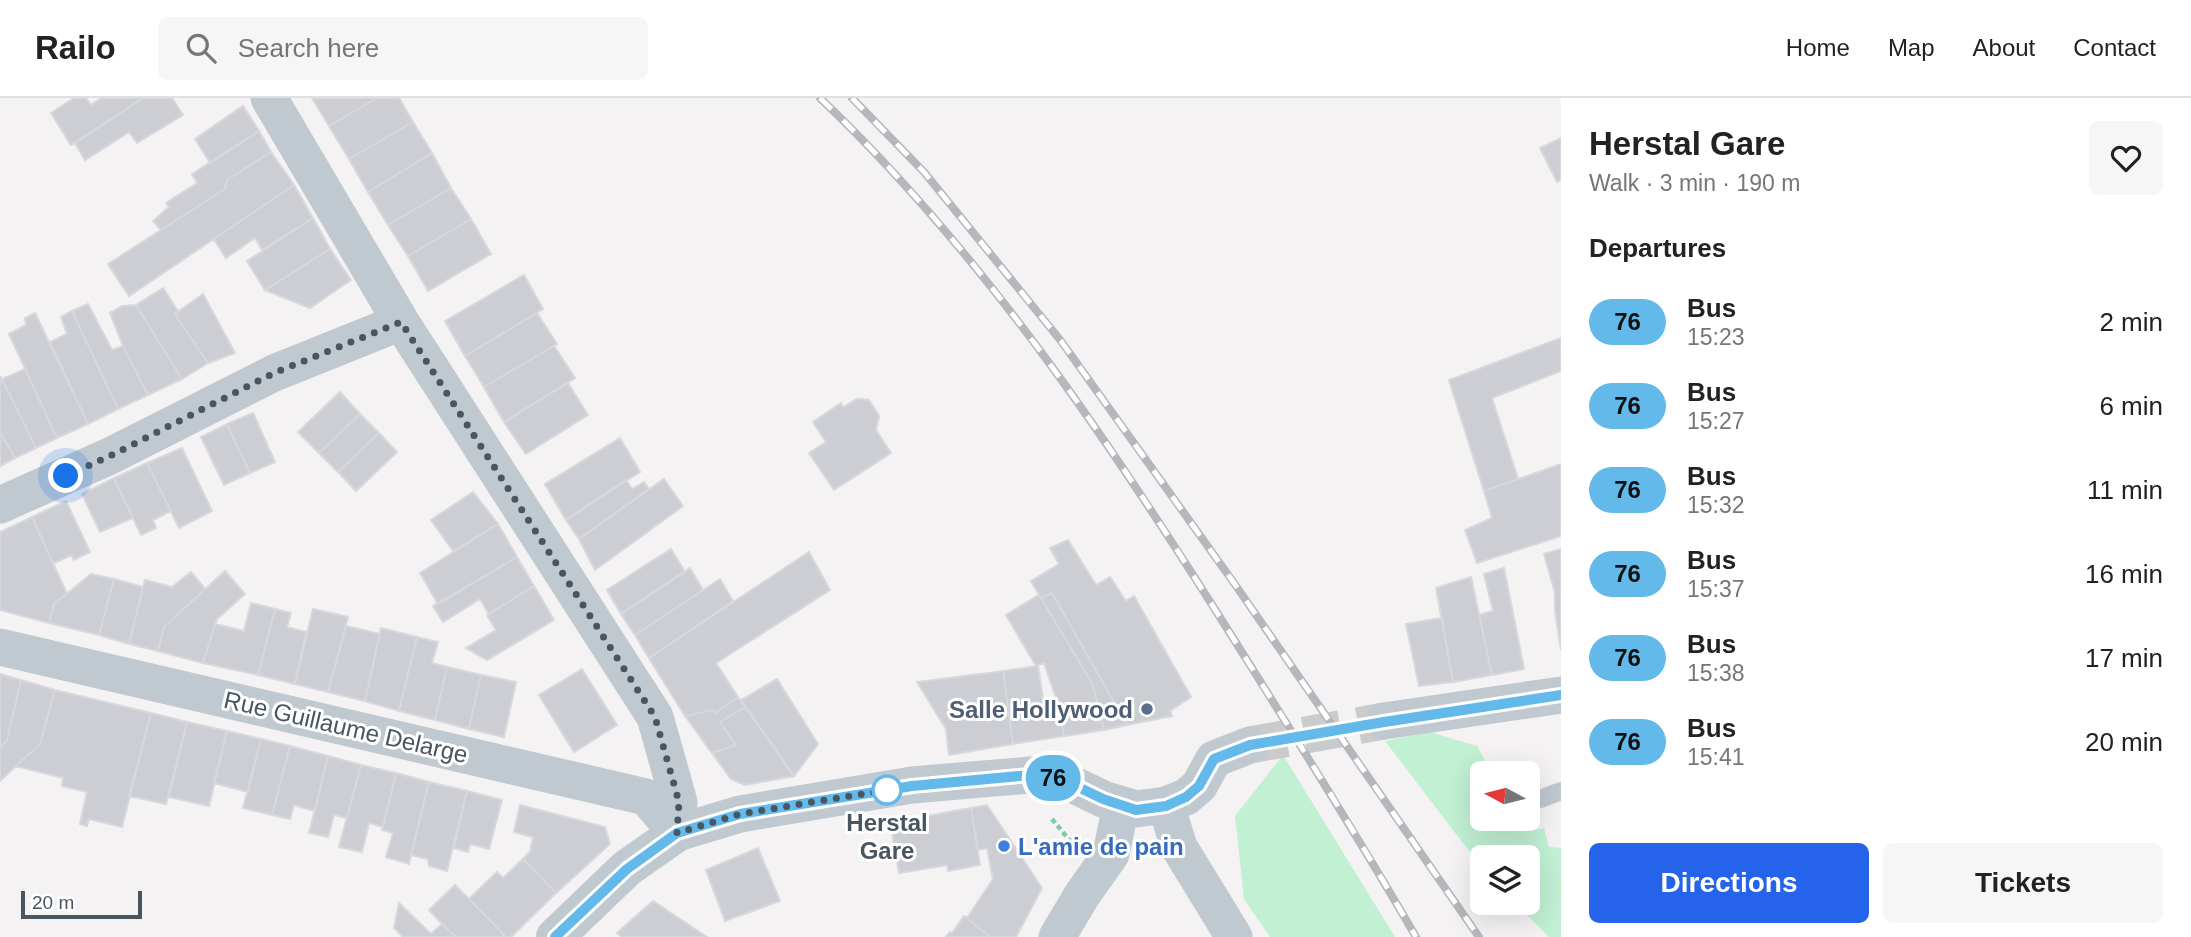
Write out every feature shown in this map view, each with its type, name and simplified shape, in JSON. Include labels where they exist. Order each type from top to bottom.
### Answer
[{"type":"street","points":[[269,98],[401,322],[655,717],[679,802],[677,833]]},
{"type":"street","points":[[0,505],[110,456],[274,373],[401,322]]},
{"type":"street","name":"Rue Guillaume Delarge","points":[[0,647],[646,797],[677,833]]},
{"type":"street","points":[[1384,722],[1561,695]]},
{"type":"street","points":[[555,937],[627,869],[677,833],[740,814],[886,790],[1041,774],[1136,810],[1166,806],[1186,797],[1199,786],[1214,759],[1250,745]]},
{"type":"street","points":[[1057,937],[1111,854],[1122,805]]},
{"type":"street","points":[[1166,806],[1179,848],[1234,937]]},
{"type":"lane","points":[[1541,799],[1561,791]]},
{"type":"green space","points":[[1430,732],[1477,746],[1485,761],[1470,761],[1470,831],[1540,831],[1544,828],[1549,847],[1561,848],[1561,937],[1549,937],[1527,915],[1540,915],[1540,845],[1470,845],[1470,852],[1385,741]]},
{"type":"green space","points":[[1283,755],[1395,937],[1270,937],[1244,899],[1235,816]]},
{"type":"building","points":[[74,98],[86,98],[91,105],[101,98],[143,98],[71,145],[51,113]]},
{"type":"building","points":[[143,98],[172,98],[183,115],[137,143],[129,132],[85,160],[75,143]]},
{"type":"building","points":[[312,98],[377,98],[329,126]]},
{"type":"building","points":[[377,98],[399,98],[413,122],[349,159],[329,126]]},
{"type":"building","points":[[243,106],[259,131],[210,163],[195,139]]},
{"type":"building","points":[[413,122],[432,153],[368,192],[349,159]]},
{"type":"building","points":[[259,131],[271,152],[227,180],[225,189],[161,230],[153,221],[169,207],[166,203],[197,183],[192,174]]},
{"type":"building","points":[[1561,138],[1561,180],[1557,182],[1540,148]]},
{"type":"building","points":[[271,152],[294,185],[129,296],[108,264],[225,189],[227,180]]},
{"type":"building","points":[[432,153],[451,188],[388,225],[368,192]]},
{"type":"building","points":[[294,185],[313,218],[262,250],[255,238],[226,258],[214,239]]},
{"type":"building","points":[[451,188],[471,219],[408,256],[388,225]]},
{"type":"building","points":[[313,218],[330,249],[265,290],[247,261]]},
{"type":"building","points":[[471,219],[491,254],[428,291],[408,256]]},
{"type":"building","points":[[330,249],[351,280],[310,308],[265,290]]},
{"type":"building","points":[[524,275],[543,309],[465,356],[445,321]]},
{"type":"building","points":[[163,288],[178,311],[175,314],[208,363],[182,379],[136,305]]},
{"type":"building","points":[[203,294],[235,353],[208,363],[175,314]]},
{"type":"building","points":[[88,304],[112,350],[123,346],[148,395],[118,409],[72,311]]},
{"type":"building","points":[[136,305],[182,379],[148,395],[110,313],[122,306]]},
{"type":"building","points":[[72,311],[118,409],[88,424],[50,342],[67,334],[61,317]]},
{"type":"building","points":[[35,313],[88,424],[57,438],[9,334],[26,325],[25,318]]},
{"type":"building","points":[[537,313],[557,344],[484,387],[465,356]]},
{"type":"building","points":[[1561,338],[1561,371],[1492,398],[1518,479],[1484,491],[1449,380]]},
{"type":"building","points":[[554,346],[575,378],[504,422],[484,387]]},
{"type":"building","points":[[25,369],[57,438],[36,448],[2,379]]},
{"type":"building","points":[[0,376],[36,448],[15,458],[0,432]]},
{"type":"building","points":[[568,383],[588,415],[526,454],[504,422]]},
{"type":"building","points":[[340,392],[360,414],[319,453],[298,432]]},
{"type":"building","points":[[857,399],[869,400],[879,416],[876,430],[891,453],[834,490],[809,453],[826,442],[813,422],[841,403],[843,407]]},
{"type":"building","points":[[253,413],[275,462],[250,473],[227,424]]},
{"type":"building","points":[[360,414],[379,433],[338,472],[319,453]]},
{"type":"building","points":[[227,424],[250,473],[224,485],[201,437]]},
{"type":"building","points":[[0,432],[15,458],[0,466]]},
{"type":"building","points":[[379,433],[397,452],[356,491],[338,472]]},
{"type":"building","points":[[620,438],[640,472],[566,520],[545,484]]},
{"type":"building","points":[[182,448],[212,511],[179,528],[147,463]]},
{"type":"building","points":[[147,463],[171,511],[153,520],[156,528],[141,535],[114,478]]},
{"type":"building","points":[[1561,464],[1561,536],[1477,563],[1465,530],[1492,518],[1484,491]]},
{"type":"building","points":[[114,478],[133,518],[100,532],[82,494]]},
{"type":"building","points":[[664,479],[683,506],[595,570],[579,539]]},
{"type":"building","points":[[626,480],[632,489],[644,482],[649,489],[579,539],[566,520]]},
{"type":"building","points":[[473,492],[498,524],[453,551],[431,520]]},
{"type":"building","points":[[66,501],[90,552],[74,560],[71,555],[53,564],[32,517]]},
{"type":"building","points":[[32,517],[67,594],[54,604],[49,623],[0,610],[0,532]]},
{"type":"building","points":[[498,524],[517,557],[438,604],[420,573]]},
{"type":"building","points":[[1068,540],[1096,585],[1110,577],[1126,601],[1134,596],[1191,697],[1170,711],[1172,716],[1127,725],[1052,593],[1041,598],[1031,581],[1059,564],[1050,548]]},
{"type":"building","points":[[671,549],[685,572],[621,614],[607,590]]},
{"type":"building","points":[[1561,549],[1561,650],[1555,593],[1544,554]]},
{"type":"building","points":[[809,552],[830,590],[716,663],[738,697],[715,713],[713,710],[685,716],[649,658]]},
{"type":"building","points":[[517,557],[534,586],[489,614],[480,599],[443,622],[433,606]]},
{"type":"building","points":[[690,568],[703,590],[635,635],[621,614]]},
{"type":"building","points":[[1504,568],[1524,669],[1492,675],[1479,615],[1493,611],[1484,574]]},
{"type":"building","points":[[225,571],[245,594],[217,619],[203,663],[158,651],[164,627]]},
{"type":"building","points":[[191,572],[205,589],[164,627],[158,651],[129,644],[145,580],[172,587]]},
{"type":"building","points":[[91,574],[114,579],[99,635],[49,623],[54,604]]},
{"type":"building","points":[[1471,577],[1492,675],[1453,682],[1436,588]]},
{"type":"building","points":[[114,579],[143,587],[129,644],[99,635]]},
{"type":"building","points":[[720,579],[733,601],[649,658],[635,635]]},
{"type":"building","points":[[534,586],[554,620],[487,660],[466,648],[496,630],[487,615]]},
{"type":"building","points":[[1052,593],[1127,725],[1104,730],[1093,685],[1041,598]]},
{"type":"building","points":[[1039,595],[1093,685],[1104,730],[1064,736],[1060,709],[1044,663],[1036,666],[1006,615]]},
{"type":"building","points":[[251,603],[275,609],[258,675],[203,663],[215,624],[244,631]]},
{"type":"building","points":[[275,609],[291,613],[287,627],[306,632],[295,684],[258,675]]},
{"type":"building","points":[[313,609],[348,617],[328,692],[295,684]]},
{"type":"building","points":[[1442,618],[1453,682],[1419,686],[1406,624]]},
{"type":"building","points":[[346,626],[380,634],[365,701],[328,692]]},
{"type":"building","points":[[381,628],[417,637],[399,711],[365,701]]},
{"type":"building","points":[[417,637],[438,642],[432,663],[447,667],[435,720],[399,711]]},
{"type":"building","points":[[1038,666],[1045,711],[1060,709],[1064,736],[1013,744],[1003,671]]},
{"type":"building","points":[[447,667],[481,675],[469,729],[435,720]]},
{"type":"building","points":[[582,669],[617,725],[574,752],[539,695]]},
{"type":"building","points":[[1003,671],[1013,744],[949,755],[946,729],[917,682]]},
{"type":"building","points":[[0,674],[21,680],[7,740],[0,748]]},
{"type":"building","points":[[481,675],[516,682],[504,737],[469,729]]},
{"type":"building","points":[[777,679],[818,744],[794,776],[741,700]]},
{"type":"building","points":[[21,680],[55,690],[40,744],[0,781],[0,748],[7,740]]},
{"type":"building","points":[[55,690],[151,713],[122,827],[89,819],[87,826],[80,824],[87,792],[62,786],[63,778],[16,766],[40,744]]},
{"type":"building","points":[[738,697],[745,707],[720,722],[736,745],[712,753],[685,716],[713,710],[715,713]]},
{"type":"building","points":[[745,707],[794,776],[745,785],[731,779],[712,753],[736,745],[720,722]]},
{"type":"building","points":[[151,713],[187,722],[166,804],[129,796]]},
{"type":"building","points":[[187,722],[227,731],[209,806],[169,797]]},
{"type":"building","points":[[227,731],[261,739],[248,792],[214,783]]},
{"type":"building","points":[[261,739],[290,746],[272,815],[243,808]]},
{"type":"building","points":[[290,746],[328,756],[315,811],[294,805],[290,819],[272,815]]},
{"type":"building","points":[[328,756],[361,765],[347,818],[334,815],[328,837],[309,833]]},
{"type":"building","points":[[361,765],[396,773],[383,827],[369,823],[362,852],[339,847]]},
{"type":"building","points":[[396,773],[429,782],[409,864],[386,857],[393,833],[382,830]]},
{"type":"building","points":[[429,782],[467,791],[447,871],[429,866],[428,859],[411,855]]},
{"type":"building","points":[[467,791],[502,800],[489,849],[470,844],[468,852],[454,848]]},
{"type":"building","points":[[520,805],[605,827],[610,844],[556,893],[523,859],[530,852],[533,837],[514,832]]},
{"type":"building","points":[[987,805],[1042,888],[1016,937],[990,937],[967,918],[993,879],[987,848],[978,850],[971,808]]},
{"type":"building","points":[[971,808],[980,865],[948,871],[947,865],[899,873],[892,833],[908,828],[921,817]]},
{"type":"building","points":[[758,848],[780,901],[725,921],[706,870]]},
{"type":"building","points":[[523,859],[556,893],[511,937],[506,937],[469,899],[497,872],[503,878]]},
{"type":"building","points":[[455,885],[506,937],[456,937],[442,924],[429,910]]},
{"type":"building","points":[[653,901],[707,937],[622,937],[617,933]]},
{"type":"building","points":[[399,903],[431,934],[442,924],[456,937],[403,937],[394,928]]},
{"type":"building","points":[[964,916],[990,937],[946,937]]},
{"type":"tunnel","points":[[1250,745],[1384,721]]},
{"type":"railway","points":[[820,98],[936,220],[989,285],[1090,419],[1228,630],[1416,937]]},
{"type":"railway","points":[[852,98],[924,172],[1061,341],[1234,583],[1479,937]]},
{"type":"bus line","name":"76","points":[[555,937],[627,869],[677,833],[740,814],[912,786],[1041,774],[1136,810],[1166,806],[1186,797],[1199,786],[1214,759],[1250,745],[1561,695]]},
{"type":"place","name":"Salle Hollywood","points":[[1147,709]]},
{"type":"place","name":"Herstal Gare","points":[[887,790]]},
{"type":"place","name":"L'amie de pain","points":[[1004,846]]},
{"type":"route","points":[[66,476],[274,373],[401,322],[655,717],[679,802],[677,833],[740,814],[887,790]]}]
